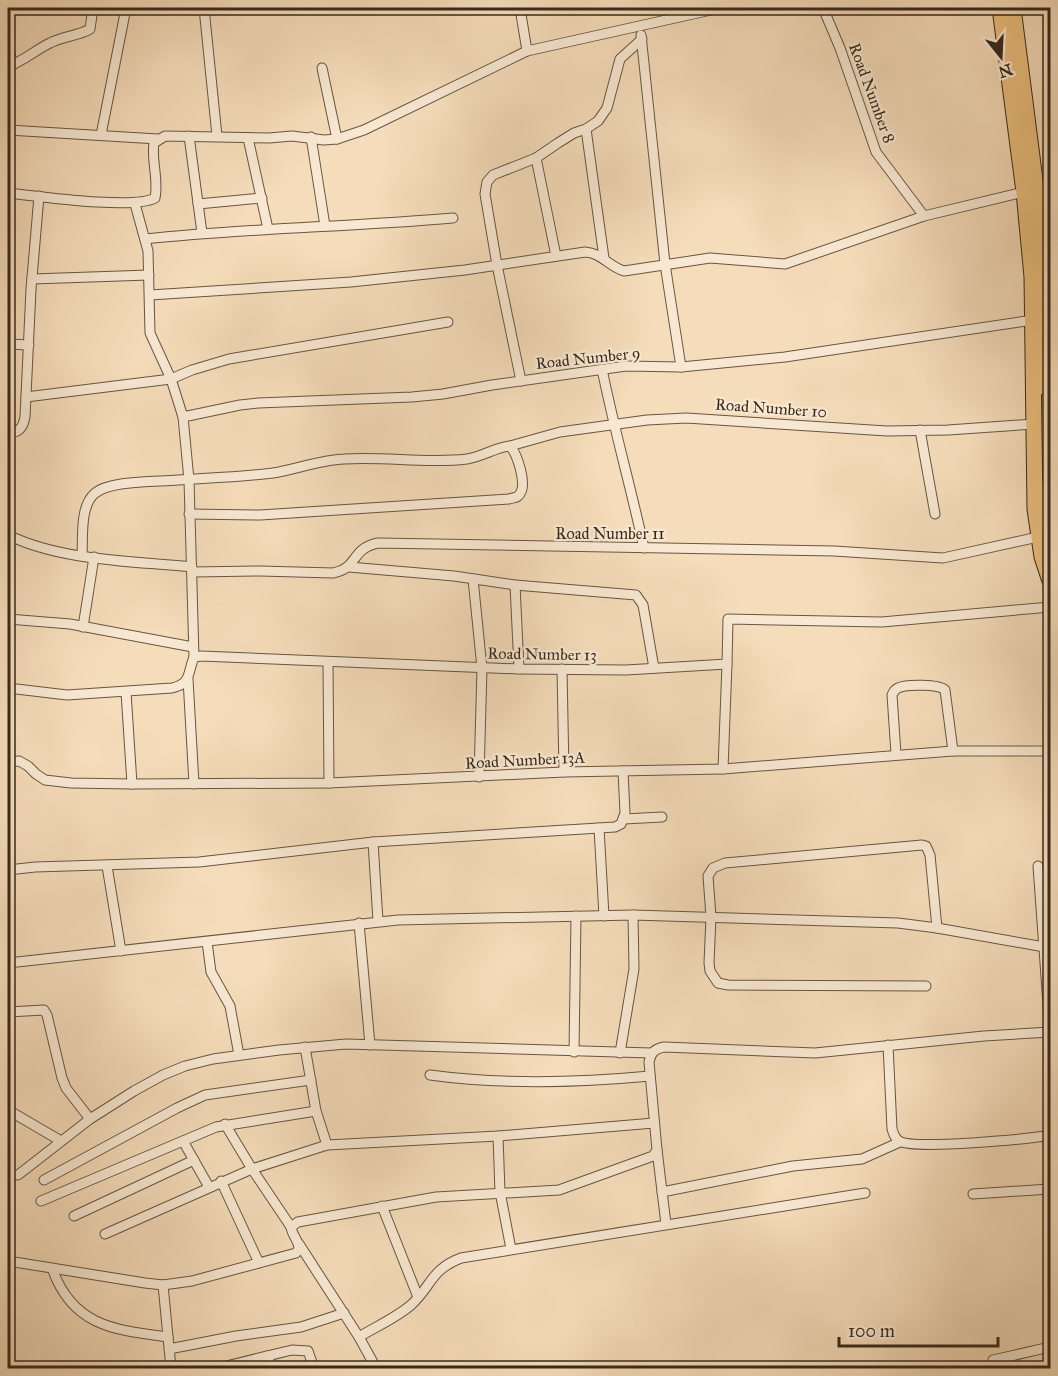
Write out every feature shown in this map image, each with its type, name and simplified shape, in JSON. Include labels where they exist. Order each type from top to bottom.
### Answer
[{"type":"highway","points":[[1000,8],[1024,192],[1032,277],[1035,509],[1042,557],[1050,582]]},
{"type":"highway","points":[[1013,8],[1041,227],[1045,501],[1050,548]]},
{"type":"street","points":[[8,47],[10,65],[49,43],[79,34],[90,28],[93,8]]},
{"type":"street","points":[[101,135],[126,8]]},
{"type":"street","points":[[204,8],[217,136]]},
{"type":"street","points":[[520,8],[527,51]]},
{"type":"street","points":[[8,193],[135,204],[149,201],[155,198],[157,187],[154,143],[165,136],[248,138],[292,135],[337,139],[364,130],[527,51],[691,11],[720,8]]},
{"type":"street","name":"Road Number 8","points":[[823,8],[840,48],[876,152],[924,216]]},
{"type":"street","points":[[640,25],[665,264],[681,367]]},
{"type":"street","points":[[521,381],[485,194],[487,182],[497,173],[536,158],[566,138],[598,121],[607,108],[621,59],[642,39]]},
{"type":"street","points":[[322,68],[337,139]]},
{"type":"street","points":[[586,129],[604,258]]},
{"type":"street","points":[[8,130],[158,139]]},
{"type":"street","points":[[189,136],[202,233]]},
{"type":"street","points":[[248,138],[268,229]]},
{"type":"street","points":[[311,138],[325,226]]},
{"type":"street","points":[[536,158],[556,256]]},
{"type":"street","points":[[150,295],[351,282],[498,265],[585,252],[594,252],[613,267],[624,271],[710,258],[785,264],[924,216],[1024,192]]},
{"type":"street","points":[[8,434],[16,433],[23,426],[39,196]]},
{"type":"street","points":[[198,204],[262,198]]},
{"type":"street","points":[[135,204],[145,239],[149,275],[150,333],[171,379],[183,417],[189,480],[192,570],[193,652],[188,679],[194,784]]},
{"type":"street","points":[[145,239],[202,233],[453,218]]},
{"type":"street","points":[[32,279],[149,275]]},
{"type":"street","name":"Road Number 9","points":[[183,417],[240,405],[443,394],[626,366],[681,367],[785,357],[1033,320]]},
{"type":"street","points":[[26,397],[171,379],[229,359],[448,322]]},
{"type":"street","points":[[8,344],[29,345]]},
{"type":"street","points":[[602,369],[613,424],[626,467],[644,548]]},
{"type":"street","name":"Road Number 10","points":[[82,555],[87,503],[99,490],[124,484],[272,473],[321,461],[345,459],[467,459],[483,456],[502,446],[510,446],[560,432],[647,420],[686,418],[887,430],[1034,424]]},
{"type":"street","points":[[920,430],[935,514]]},
{"type":"street","points":[[189,514],[261,516],[509,499],[518,496],[523,489],[523,481],[514,451],[510,446]]},
{"type":"street","points":[[8,535],[27,543],[82,555],[192,570],[333,573],[349,567],[636,595],[643,604],[654,668]]},
{"type":"street","name":"Road Number 11","points":[[349,567],[358,552],[365,546],[378,543],[834,551],[943,558],[1038,537]]},
{"type":"street","points":[[83,627],[94,557]]},
{"type":"street","points":[[473,579],[482,668],[479,777]]},
{"type":"street","points":[[515,585],[519,669]]},
{"type":"street","points":[[723,769],[728,619],[882,622],[1050,607]]},
{"type":"street","name":"Road Number 13","points":[[8,619],[83,627],[193,652],[328,662],[519,669],[654,668],[727,664]]},
{"type":"street","points":[[328,662],[329,783]]},
{"type":"street","points":[[562,669],[564,772]]},
{"type":"street","points":[[8,688],[67,695],[172,688],[182,686],[188,679]]},
{"type":"street","points":[[896,754],[892,695],[902,687],[938,685],[945,690],[953,751]]},
{"type":"street","points":[[126,692],[132,784]]},
{"type":"street","name":"Road Number 13A","points":[[8,762],[19,762],[28,766],[45,780],[70,783],[329,783],[564,772],[723,769],[953,751],[1050,751]]},
{"type":"street","points":[[8,870],[210,861],[372,842],[615,827],[624,819],[623,771]]},
{"type":"street","points":[[624,819],[662,817]]},
{"type":"street","points":[[599,828],[604,916]]},
{"type":"street","points":[[372,842],[378,921]]},
{"type":"street","points":[[926,986],[728,985],[718,983],[710,970],[709,963],[711,917],[708,876],[717,865],[916,844],[926,846],[930,855],[937,927]]},
{"type":"street","points":[[106,866],[121,951]]},
{"type":"street","points":[[666,1224],[649,1062],[651,1053],[656,1048],[677,1046],[815,1053],[984,1036],[1050,1032],[1047,948],[1038,866]]},
{"type":"street","points":[[620,1053],[634,969],[633,915]]},
{"type":"street","points":[[8,963],[207,942],[359,922],[633,915],[898,923],[937,927],[1047,948]]},
{"type":"street","points":[[574,1052],[576,916]]},
{"type":"street","points":[[359,922],[370,1045]]},
{"type":"street","points":[[207,942],[211,972],[230,1006],[239,1055]]},
{"type":"street","points":[[8,1012],[44,1010],[66,1089],[90,1119]]},
{"type":"street","points":[[18,1175],[90,1119],[163,1075],[185,1066],[239,1055],[305,1047],[370,1045],[651,1053]]},
{"type":"street","points":[[888,1046],[892,1129],[900,1142]]},
{"type":"street","points":[[305,1047],[316,1111],[327,1145]]},
{"type":"street","points":[[430,1075],[481,1081],[530,1083],[586,1082],[650,1076]]},
{"type":"street","points":[[44,1180],[205,1095],[311,1080]]},
{"type":"street","points":[[8,1110],[61,1141]]},
{"type":"street","points":[[41,1202],[225,1124],[316,1111]]},
{"type":"street","points":[[225,1124],[291,1227],[376,1368]]},
{"type":"street","points":[[105,1234],[221,1181],[327,1145],[498,1136],[654,1124]]},
{"type":"street","points":[[662,1192],[794,1166],[862,1159],[900,1142],[929,1144],[1050,1135]]},
{"type":"street","points":[[498,1136],[500,1192],[511,1249]]},
{"type":"street","points":[[183,1141],[209,1187]]},
{"type":"street","points":[[291,1227],[298,1222],[436,1197],[546,1191],[571,1187],[653,1156],[657,1150]]},
{"type":"street","points":[[74,1216],[194,1160]]},
{"type":"street","points":[[221,1181],[259,1263]]},
{"type":"street","points":[[973,1194],[1050,1189]]},
{"type":"street","points":[[359,1337],[409,1307],[440,1269],[461,1258],[865,1193]]},
{"type":"street","points":[[382,1206],[418,1298]]},
{"type":"street","points":[[8,1261],[163,1285],[192,1281],[296,1253],[300,1244]]},
{"type":"street","points":[[52,1268],[63,1293],[83,1315],[117,1329],[168,1337]]},
{"type":"street","points":[[163,1285],[171,1368]]},
{"type":"street","points":[[169,1349],[236,1336],[301,1327],[344,1313]]},
{"type":"street","points":[[993,1360],[1050,1347]]},
{"type":"street","points":[[218,1368],[302,1349],[308,1351],[314,1368]]},
{"type":"street","points":[[267,1356],[272,1368]]}]
